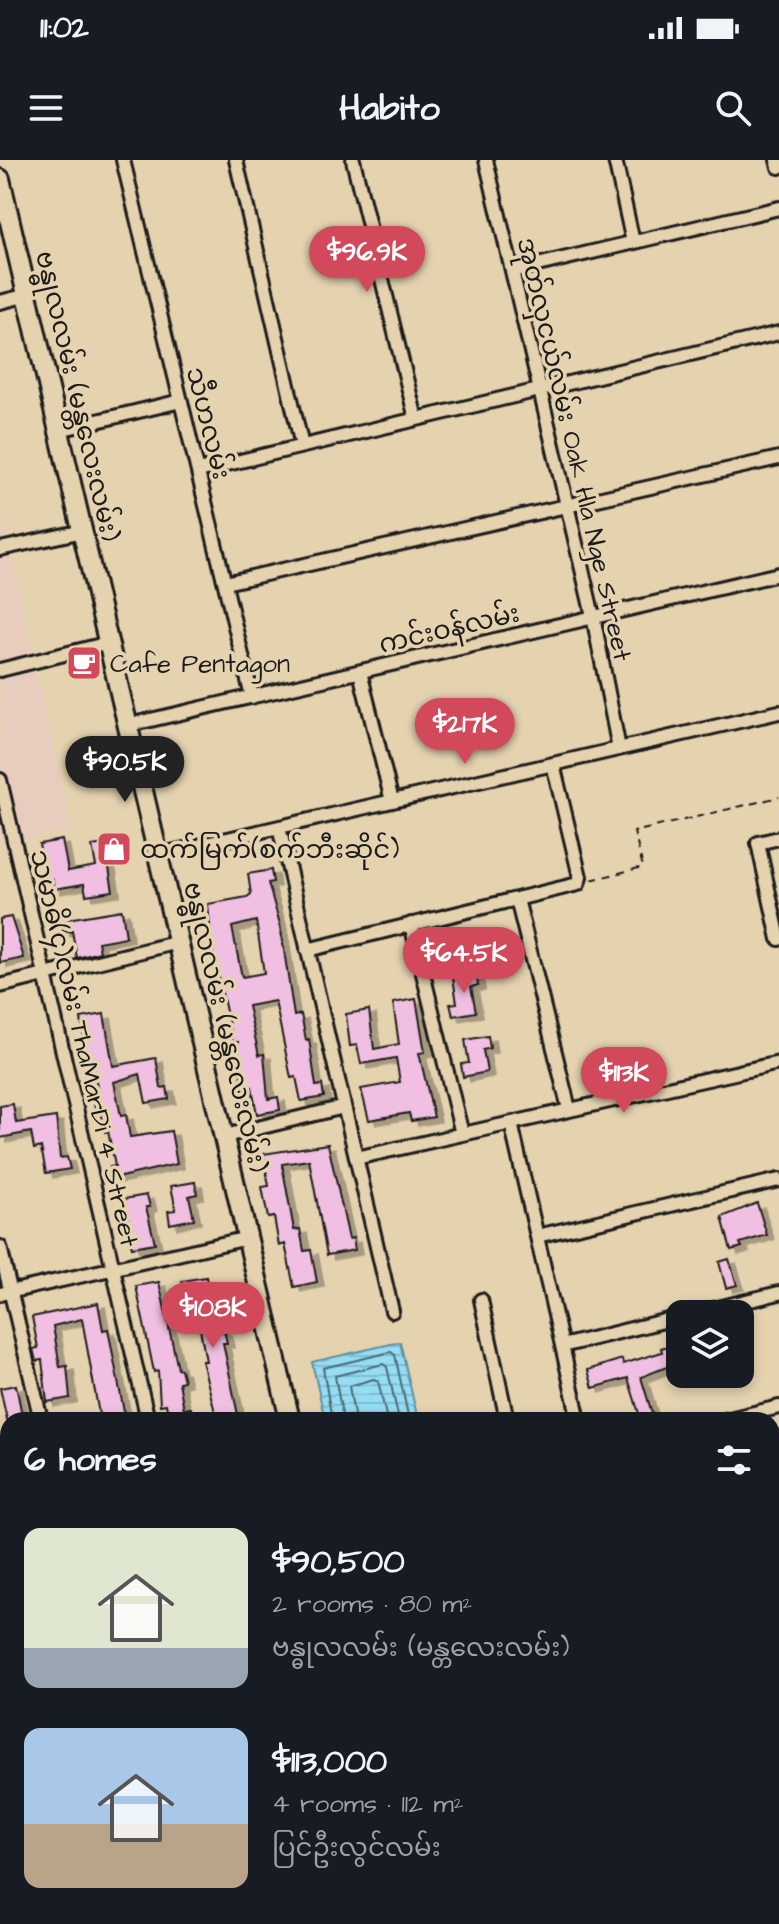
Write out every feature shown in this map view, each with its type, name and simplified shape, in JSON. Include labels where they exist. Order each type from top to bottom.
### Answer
[{"type":"street","name":"သီဟလမ်း","points":[[123,160],[252,697]]},
{"type":"street","points":[[236,160],[302,446]]},
{"type":"street","points":[[353,160],[416,419]]},
{"type":"street","name":"အုတ်လှငယ်လမ်း Oak Hla Nge Street","points":[[486,160],[593,616],[619,749]]},
{"type":"street","points":[[615,160],[633,242]]},
{"type":"street","points":[[777,160],[779,167]]},
{"type":"street","name":"ဗန္ဓုလလမ်း (မန္တလေးလမ်း)","points":[[0,179],[288,1412]]},
{"type":"street","points":[[512,271],[779,208]]},
{"type":"street","points":[[0,302],[28,295]]},
{"type":"street","points":[[198,471],[779,333]]},
{"type":"street","points":[[59,430],[181,401]]},
{"type":"street","points":[[225,583],[779,458]]},
{"type":"street","points":[[0,549],[83,531]]},
{"type":"street","name":"ကင်းဝန်လမ်း","points":[[129,725],[779,574]]},
{"type":"street","points":[[0,670],[109,643]]},
{"type":"street","points":[[360,672],[392,801]]},
{"type":"street","points":[[158,855],[779,712]]},
{"type":"street","points":[[307,950],[578,884],[580,877],[553,764]]},
{"type":"street","name":"သမာဓိ(၄)လမ်း ThaMarDi 4 Street","points":[[0,780],[146,1412]]},
{"type":"street","points":[[279,827],[392,1311]]},
{"type":"street","points":[[779,838],[758,843],[779,939]]},
{"type":"street","points":[[517,899],[569,1109]]},
{"type":"street","points":[[411,924],[462,1134]]},
{"type":"street","points":[[0,986],[179,942]]},
{"type":"street","points":[[356,1158],[779,1063]]},
{"type":"street","points":[[225,1136],[344,1107]]},
{"type":"street","points":[[511,1123],[577,1412]]},
{"type":"street","points":[[537,1236],[779,1180]]},
{"type":"street","points":[[5,1292],[248,1238]]},
{"type":"street","points":[[0,1247],[5,1292],[39,1412]]},
{"type":"street","points":[[750,1300],[779,1293]]},
{"type":"street","points":[[481,1300],[505,1412]]},
{"type":"street","points":[[562,1346],[666,1320]]},
{"type":"street","points":[[758,1412],[779,1407]]},
{"type":"path","points":[[578,884],[643,867],[634,832],[779,797]]},
{"type":"shaded area","points":[[4,525],[71,829],[0,844],[0,526]]},
{"type":"water","points":[[400,1342],[416,1412],[323,1412],[312,1362]]},
{"type":"building","points":[[62,840],[68,871],[96,866],[92,846],[116,842],[118,854],[107,856],[113,891],[86,895],[84,884],[54,889],[53,880],[46,881],[39,844]]},
{"type":"building","points":[[271,870],[273,882],[268,883],[280,924],[294,1016],[301,1014],[306,1040],[309,1039],[316,1086],[322,1085],[324,1097],[301,1101],[296,1077],[291,1078],[275,1001],[248,1006],[259,1055],[264,1054],[268,1099],[278,1097],[280,1110],[257,1114],[252,1087],[242,1089],[238,1042],[233,1043],[212,948],[208,904],[251,894],[248,874]],"holes":[[[256,921],[264,973],[242,977],[232,927]]]},
{"type":"building","points":[[122,910],[126,937],[98,942],[100,952],[77,958],[72,931],[63,932],[61,920]]},
{"type":"building","points":[[11,917],[24,958],[0,963],[0,919]]},
{"type":"building","points":[[476,973],[478,985],[471,987],[476,1012],[453,1016],[450,1004],[457,1003],[453,977]]},
{"type":"building","points":[[416,999],[425,1052],[419,1053],[434,1117],[411,1121],[409,1113],[369,1120],[361,1089],[400,1082],[396,1058],[361,1064],[357,1045],[350,1046],[346,1014],[369,1010],[374,1049],[399,1044],[393,1003]]},
{"type":"building","points":[[104,1014],[113,1066],[156,1058],[161,1088],[167,1087],[169,1099],[146,1103],[140,1074],[114,1082],[121,1116],[126,1115],[130,1137],[171,1131],[177,1164],[112,1179],[110,1167],[115,1166],[100,1107],[95,1108],[93,1095],[98,1094],[92,1058],[87,1058],[81,1018]]},
{"type":"building","points":[[488,1036],[490,1048],[483,1050],[487,1072],[463,1077],[461,1064],[469,1063],[465,1040]]},
{"type":"building","points":[[13,1104],[16,1123],[56,1117],[60,1158],[67,1157],[70,1169],[46,1173],[41,1147],[34,1149],[31,1132],[0,1138],[0,1106]]},
{"type":"building","points":[[328,1144],[349,1239],[353,1238],[355,1250],[327,1255],[309,1160],[282,1164],[294,1230],[300,1229],[304,1251],[311,1250],[317,1282],[294,1287],[285,1244],[279,1246],[274,1217],[268,1218],[262,1187],[269,1186],[263,1154]]},
{"type":"building","points":[[195,1182],[197,1194],[189,1196],[194,1219],[170,1224],[168,1211],[176,1210],[171,1186]]},
{"type":"building","points":[[147,1195],[150,1207],[146,1207],[155,1243],[132,1247],[124,1219],[128,1218],[124,1199]]},
{"type":"building","points":[[757,1203],[767,1235],[740,1243],[742,1247],[731,1250],[722,1217]]},
{"type":"building","points":[[729,1259],[737,1285],[726,1288],[719,1262]]},
{"type":"building","points":[[206,1277],[210,1303],[215,1302],[221,1331],[224,1330],[227,1343],[223,1343],[237,1412],[215,1412],[202,1361],[206,1361],[198,1318],[194,1319],[190,1293],[185,1294],[182,1281]]},
{"type":"building","points":[[159,1282],[178,1369],[181,1369],[184,1381],[179,1382],[184,1409],[191,1408],[192,1412],[168,1412],[166,1404],[160,1405],[158,1371],[154,1372],[136,1286]]},
{"type":"building","points":[[98,1303],[103,1330],[108,1329],[124,1412],[99,1412],[82,1319],[53,1326],[60,1367],[67,1366],[70,1398],[47,1402],[42,1360],[36,1361],[33,1349],[38,1348],[32,1317]]},
{"type":"building","points":[[666,1347],[666,1367],[641,1377],[652,1412],[639,1412],[628,1378],[593,1388],[588,1370],[622,1359],[623,1364],[662,1352],[661,1348]]},
{"type":"building","points":[[16,1385],[21,1412],[5,1412],[0,1388]]},
{"type":"place","name":"Cafe Pentagon","points":[[84,663]]},
{"type":"place","name":"ထက်မြက်(စက်ဘီးဆိုင်)","points":[[114,849]]}]
